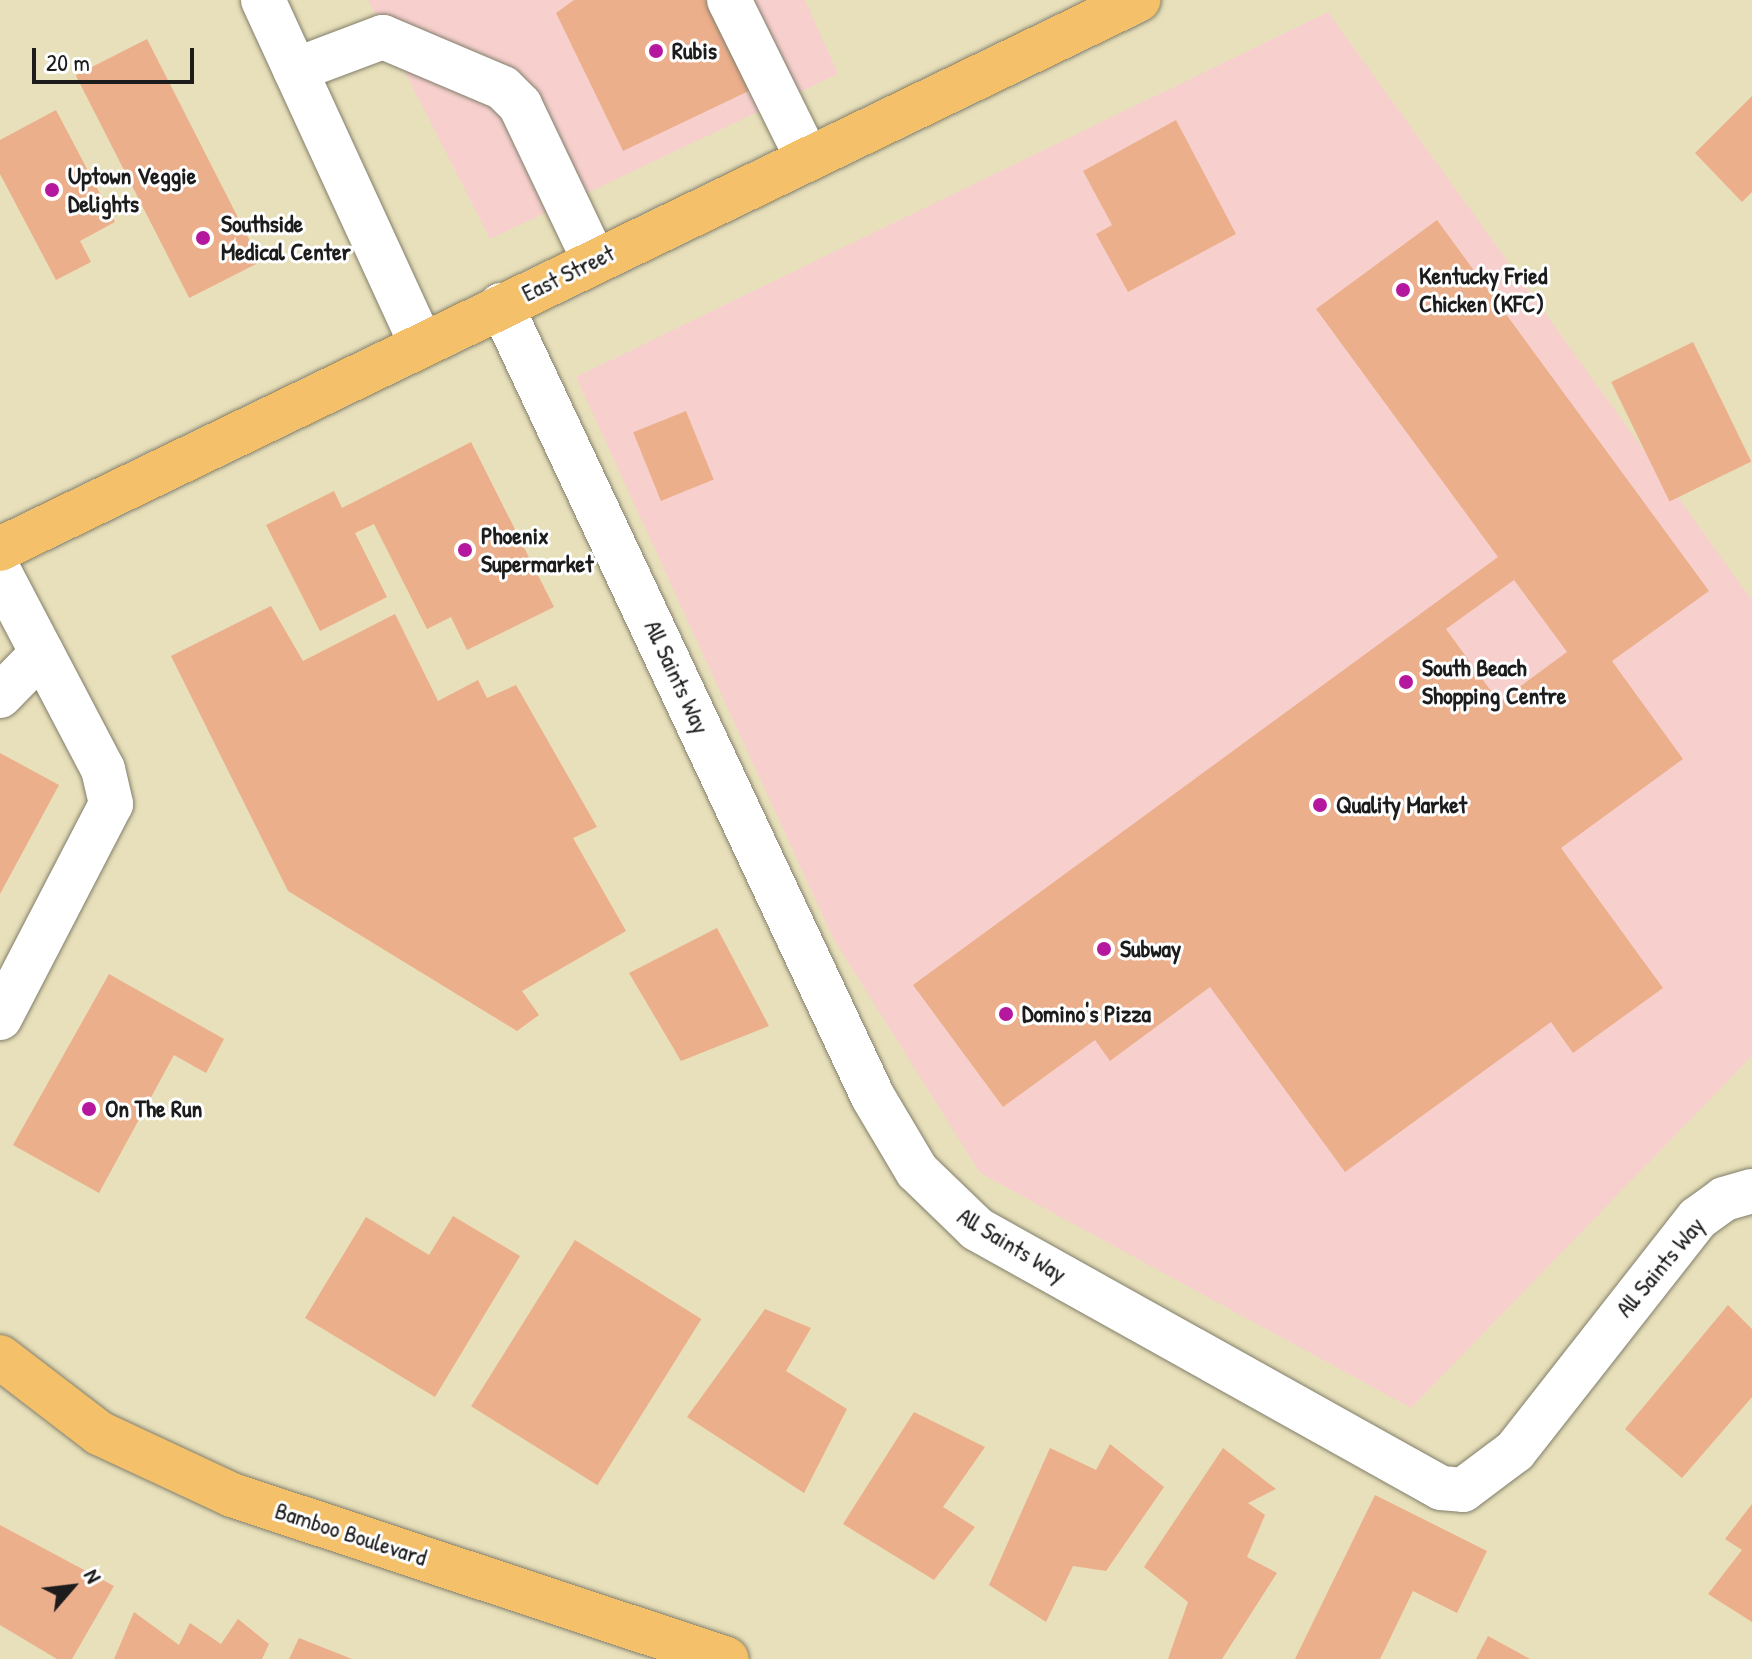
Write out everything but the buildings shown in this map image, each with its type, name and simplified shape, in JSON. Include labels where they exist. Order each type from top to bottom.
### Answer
[{"type":"main road","name":"East Street","points":[[0,549],[1138,0]]},
{"type":"main road","name":"Bamboo Boulevard","points":[[0,1357],[99,1433],[232,1495],[727,1659]]},
{"type":"street","points":[[263,0],[422,345]]},
{"type":"street","points":[[729,0],[807,158]]},
{"type":"street","points":[[295,70],[383,37],[503,88],[520,105],[594,260]]},
{"type":"street","name":"All Saints Way","points":[[501,305],[873,1097],[917,1171],[977,1229],[1441,1488],[1463,1490],[1515,1451],[1698,1218],[1724,1199],[1752,1191]]},
{"type":"street","points":[[0,573],[103,769],[111,804],[0,1018]]},
{"type":"street","points":[[0,696],[42,653]]},
{"type":"shaded area","points":[[368,0],[805,0],[838,74],[490,239]]},
{"type":"shaded area","points":[[1328,12],[1752,600],[1752,1056],[1411,1408],[980,1173],[833,938],[576,377]]},
{"type":"place","name":"Rubis","points":[[656,51]]},
{"type":"place","name":"Uptown Veggie Delights","points":[[52,190]]},
{"type":"place","name":"Southside Medical Center","points":[[203,238]]},
{"type":"place","name":"Kentucky Fried Chicken (KFC)","points":[[1403,290]]},
{"type":"place","name":"Phoenix Supermarket","points":[[465,550]]},
{"type":"place","name":"South Beach Shopping Centre","points":[[1406,682]]},
{"type":"place","name":"Quality Market","points":[[1320,805]]},
{"type":"place","name":"Subway","points":[[1104,949]]},
{"type":"place","name":"Domino's Pizza","points":[[1006,1014]]},
{"type":"place","name":"On The Run","points":[[89,1109]]}]
